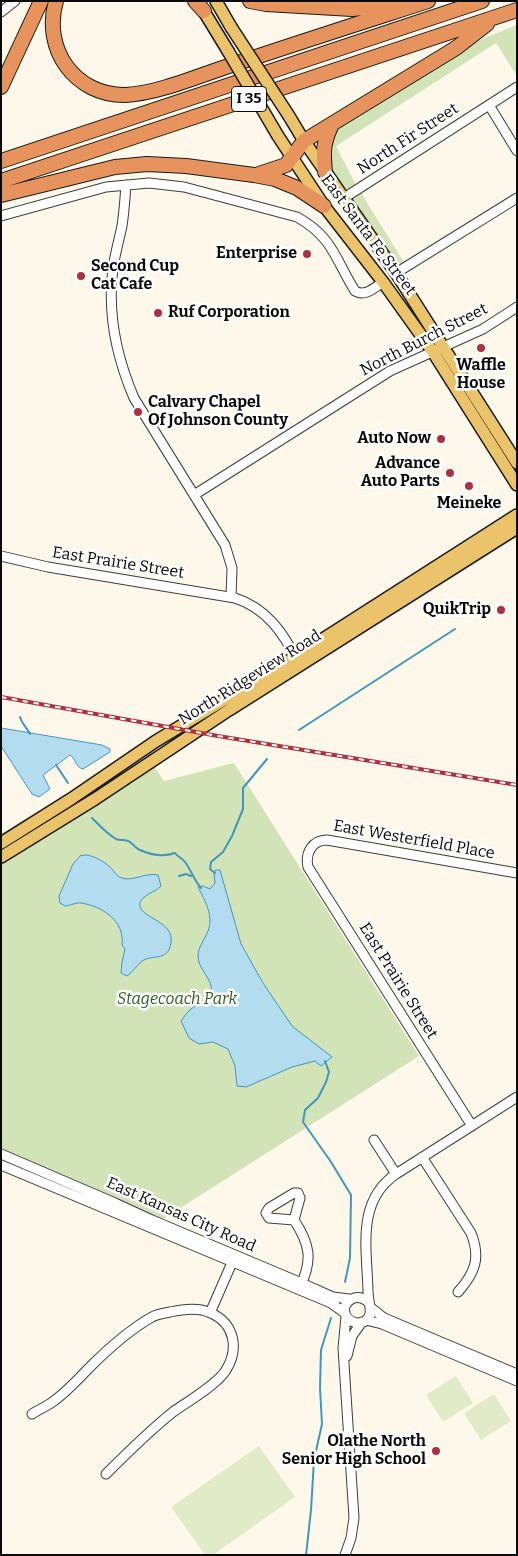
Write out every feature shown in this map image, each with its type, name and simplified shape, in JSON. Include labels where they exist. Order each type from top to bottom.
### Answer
[{"type":"highway","points":[[1,87],[42,1]]},
{"type":"highway","points":[[56,1],[53,21],[54,39],[65,64],[77,78],[92,88],[107,93],[125,95],[161,88],[422,3]]},
{"type":"highway","points":[[250,1],[266,4],[352,8],[422,3]]},
{"type":"highway","name":"I 35","points":[[1,161],[482,1]]},
{"type":"highway","name":"I 35","points":[[1,181],[517,10]]},
{"type":"highway","points":[[254,175],[286,165],[304,141],[456,48],[497,17]]},
{"type":"highway","points":[[325,172],[323,148],[325,138],[332,124]]},
{"type":"highway","points":[[1,195],[108,169],[132,165],[168,165],[254,175],[289,184],[324,206]]},
{"type":"main road","name":"East Santa Fe Street","points":[[216,1],[231,28],[304,141],[396,273],[444,346],[517,463]]},
{"type":"main road","name":"East Santa Fe Street","points":[[199,4],[292,158],[324,206],[358,248],[433,352],[517,486]]},
{"type":"main road","points":[[358,248],[371,255],[379,266],[396,273]]},
{"type":"main road","points":[[383,282],[393,284],[409,302],[420,310]]},
{"type":"main road","name":"North Ridgeview Road","points":[[1,857],[95,799],[517,515]]},
{"type":"main road","name":"North Ridgeview Road","points":[[1,842],[71,799],[156,741],[298,661],[517,528]]},
{"type":"street","points":[[1,12],[15,1]]},
{"type":"street","name":"North Fir Street","points":[[344,198],[517,87]]},
{"type":"street","points":[[489,105],[517,151]]},
{"type":"street","points":[[126,184],[125,208],[113,268],[112,291],[112,320],[123,372],[134,398],[221,538],[232,568],[231,597]]},
{"type":"street","points":[[1,216],[106,187],[126,184],[161,184],[184,187],[297,217],[312,226],[326,239],[355,291],[359,294],[364,294],[383,282]]},
{"type":"street","points":[[396,273],[517,198]]},
{"type":"street","name":"North Burch Street","points":[[194,495],[390,371],[483,329],[517,307]]},
{"type":"street","name":"East Prairie Street","points":[[1,556],[48,567],[231,597],[253,605],[272,621],[283,635],[298,661]]},
{"type":"street","name":"East Westerfield Place","points":[[309,850],[315,843],[322,840],[334,840],[517,873]]},
{"type":"street","name":"East Prairie Street","points":[[309,850],[306,860],[308,867],[472,1126]]},
{"type":"street","points":[[344,1369],[352,1336],[370,1312],[366,1226],[370,1207],[380,1187],[396,1174],[517,1097]]},
{"type":"street","points":[[374,1140],[396,1174]]},
{"type":"street","name":"East Kansas City Road","points":[[1,1154],[300,1286],[333,1297],[352,1298]]},
{"type":"street","points":[[422,1157],[471,1234],[474,1242],[476,1252],[473,1270],[468,1280],[458,1292]]},
{"type":"street","name":"East Kansas City Road","points":[[1,1165],[234,1258]]},
{"type":"street","points":[[294,1220],[304,1237],[308,1250],[308,1268],[300,1286]]},
{"type":"street","points":[[210,1313],[234,1258]]},
{"type":"street","points":[[345,1555],[351,1538],[354,1518],[343,1348],[346,1304],[363,1285],[367,1270]]},
{"type":"street","name":"East Kansas City Road","points":[[300,1286],[331,1303],[346,1315]]},
{"type":"street","points":[[352,1298],[360,1297],[384,1318],[517,1374]]},
{"type":"street","points":[[32,1414],[51,1402],[130,1331],[154,1316],[195,1309],[210,1313],[224,1322],[232,1334],[233,1352],[226,1371],[209,1387],[138,1442],[106,1474]]},
{"type":"street","points":[[346,1315],[350,1321],[356,1323],[364,1321],[382,1324],[517,1381]]},
{"type":"green space","points":[[517,25],[517,76],[496,43],[336,146],[357,187],[347,189],[340,183],[331,168],[329,160],[330,143],[339,128],[467,47]]},
{"type":"green space","points":[[361,193],[405,264],[396,263],[357,207],[354,199]]},
{"type":"green space","name":"Stagecoach Park","points":[[234,763],[419,1056],[163,1219],[34,1165],[1,1148],[1,861],[152,764],[164,781]]},
{"type":"green space","points":[[456,1376],[473,1403],[443,1422],[426,1395]]},
{"type":"green space","points":[[494,1394],[511,1421],[481,1440],[464,1413]]},
{"type":"green space","points":[[259,1446],[295,1497],[213,1555],[205,1555],[171,1507]]},
{"type":"water","points":[[1,728],[102,745],[110,749],[110,752],[83,769],[78,767],[70,755],[43,775],[50,789],[39,797],[32,794],[1,746]]},
{"type":"water","points":[[80,856],[93,856],[102,861],[122,878],[130,879],[153,874],[158,875],[161,886],[143,898],[140,903],[144,912],[167,929],[171,935],[171,943],[166,953],[145,959],[127,976],[121,973],[125,949],[122,945],[120,928],[116,922],[104,911],[96,907],[79,903],[65,906],[60,903],[59,896],[73,864]]},
{"type":"water","points":[[216,870],[220,870],[241,944],[263,983],[292,1026],[332,1057],[321,1066],[315,1061],[292,1067],[246,1087],[237,1086],[235,1066],[228,1049],[213,1042],[199,1044],[189,1038],[181,1021],[190,1010],[205,1001],[211,992],[210,983],[200,966],[198,956],[200,946],[210,925],[210,920],[208,909],[198,887],[203,886],[210,889],[215,883],[214,874]]},
{"type":"waterway","points":[[299,730],[455,629]]},
{"type":"waterway","points":[[20,717],[30,734]]},
{"type":"waterway","points":[[215,873],[210,869],[211,862],[223,852],[232,836],[243,809],[243,788],[267,759]]},
{"type":"waterway","points":[[56,765],[68,783]]},
{"type":"waterway","points":[[92,818],[117,840],[130,842],[140,850],[157,855],[175,853],[185,862],[201,888]]},
{"type":"waterway","points":[[179,876],[186,874],[191,876]]},
{"type":"waterway","points":[[325,1061],[329,1072],[326,1082],[318,1098],[305,1110],[303,1122],[351,1195],[350,1258],[345,1282]]},
{"type":"waterway","points":[[306,1555],[314,1460],[322,1424],[320,1388],[321,1350],[331,1318]]},
{"type":"railway","points":[[1,697],[218,736],[517,785]]},
{"type":"place","name":"Enterprise","points":[[307,254]]},
{"type":"place","name":"Second Cup Cat Cafe","points":[[81,276]]},
{"type":"place","name":"Ruf Corporation","points":[[158,313]]},
{"type":"place","name":"Waffle House","points":[[481,348]]},
{"type":"place","name":"Calvary Chapel Of Johnson County","points":[[138,412]]},
{"type":"place","name":"Auto Now","points":[[441,439]]},
{"type":"place","name":"Advance Auto Parts","points":[[450,473]]},
{"type":"place","name":"Meineke","points":[[469,486]]},
{"type":"place","name":"QuikTrip","points":[[501,610]]},
{"type":"place","name":"Olathe North Senior High School","points":[[436,1451]]}]
